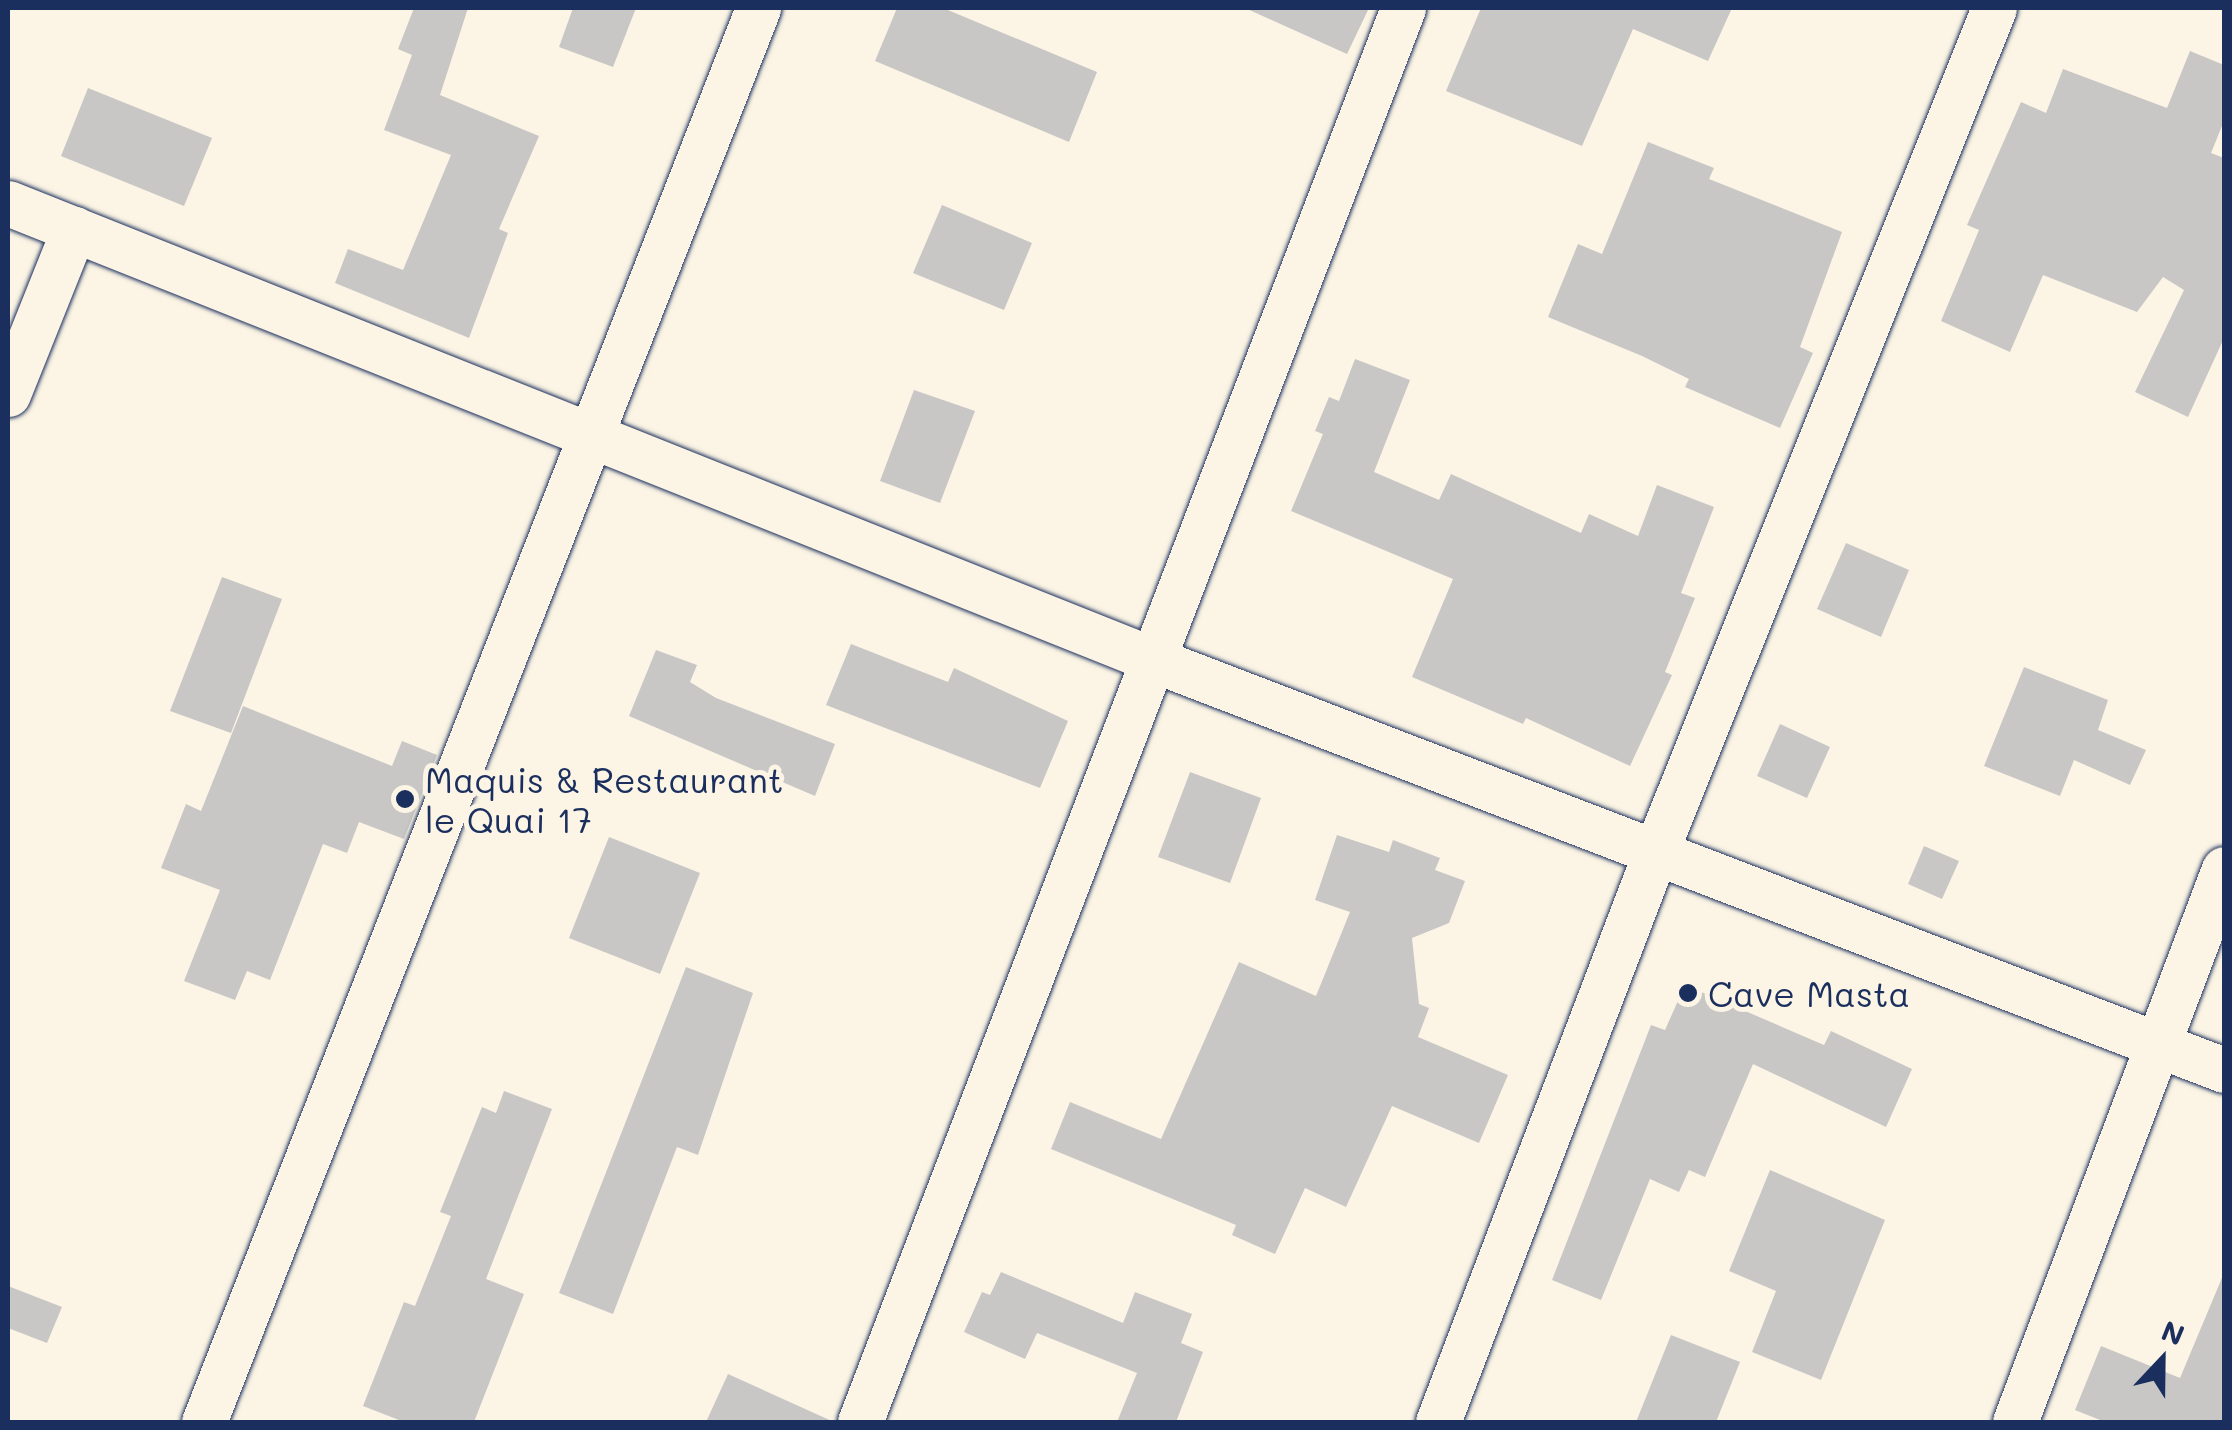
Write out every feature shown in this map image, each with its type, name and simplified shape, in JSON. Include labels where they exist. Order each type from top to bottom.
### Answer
[{"type":"street","points":[[204,1422],[758,8]]},
{"type":"street","points":[[860,1422],[1149,658],[1403,8]]},
{"type":"street","points":[[1438,1422],[1656,851],[1994,8]]},
{"type":"street","points":[[8,203],[1149,658],[2224,1070]]},
{"type":"street","points":[[8,394],[74,229]]},
{"type":"street","points":[[2015,1422],[2224,869]]},
{"type":"building","points":[[414,8],[468,8],[440,95],[539,136],[499,229],[508,233],[469,338],[335,283],[348,249],[403,270],[451,155],[384,130],[412,55],[398,49]]},
{"type":"building","points":[[573,8],[636,8],[613,67],[559,47]]},
{"type":"building","points":[[897,8],[943,8],[1097,72],[1069,142],[875,61]]},
{"type":"building","points":[[1245,8],[1369,8],[1347,54]]},
{"type":"building","points":[[1481,8],[1732,8],[1708,61],[1633,29],[1582,146],[1446,91]]},
{"type":"building","points":[[2190,51],[2224,65],[2224,121],[2211,153],[2224,158],[2224,338],[2188,417],[2135,392],[2184,290],[2163,277],[2137,312],[2043,275],[2010,352],[1941,321],[1979,230],[1967,225],[2021,102],[2046,113],[2063,69],[2167,108]]},
{"type":"building","points":[[88,88],[212,138],[184,206],[61,156]]},
{"type":"building","points":[[1648,142],[1714,168],[1709,179],[1842,232],[1800,347],[1813,353],[1780,428],[1685,387],[1689,379],[1642,356],[1548,317],[1578,244],[1602,254]]},
{"type":"building","points":[[942,205],[1032,243],[1004,310],[913,273]]},
{"type":"building","points":[[1355,359],[1410,380],[1374,472],[1439,500],[1451,474],[1581,533],[1589,514],[1638,536],[1657,485],[1714,507],[1681,593],[1695,598],[1665,672],[1672,675],[1630,766],[1526,718],[1523,724],[1412,677],[1453,579],[1291,511],[1323,434],[1315,431],[1329,397],[1339,401]]},
{"type":"building","points":[[914,390],[975,411],[940,503],[880,481]]},
{"type":"building","points":[[1846,543],[1909,570],[1881,637],[1817,609]]},
{"type":"building","points":[[222,577],[282,599],[231,733],[170,711]]},
{"type":"building","points":[[851,644],[948,682],[954,668],[1068,721],[1040,788],[826,705]]},
{"type":"building","points":[[656,650],[697,665],[690,682],[716,698],[835,744],[815,796],[629,716]]},
{"type":"building","points":[[2024,667],[2108,700],[2098,730],[2146,750],[2130,785],[2074,760],[2060,796],[1984,766]]},
{"type":"building","points":[[243,706],[392,766],[402,741],[437,755],[404,839],[359,822],[347,853],[323,844],[270,980],[247,971],[235,1000],[184,981],[220,890],[161,868],[186,804],[201,811]]},
{"type":"building","points":[[1780,724],[1830,747],[1807,798],[1757,776]]},
{"type":"building","points":[[1190,772],[1261,798],[1230,883],[1158,857]]},
{"type":"building","points":[[1337,835],[1389,852],[1393,840],[1440,858],[1435,870],[1465,881],[1449,923],[1412,938],[1419,1004],[1429,1008],[1418,1037],[1508,1075],[1479,1143],[1392,1106],[1346,1207],[1305,1188],[1275,1254],[1232,1235],[1236,1225],[1051,1149],[1070,1102],[1161,1139],[1239,962],[1316,996],[1350,912],[1315,900]]},
{"type":"building","points":[[609,837],[700,873],[660,974],[569,938]]},
{"type":"building","points":[[1924,846],[1959,861],[1942,899],[1908,884]]},
{"type":"building","points":[[686,967],[753,993],[698,1155],[677,1147],[613,1314],[559,1293]]},
{"type":"building","points":[[1685,985],[1824,1045],[1831,1031],[1912,1069],[1886,1127],[1753,1064],[1705,1177],[1689,1170],[1679,1192],[1650,1179],[1601,1300],[1552,1280],[1651,1025],[1665,1030]]},
{"type":"building","points":[[504,1091],[552,1109],[486,1279],[524,1294],[474,1422],[404,1422],[363,1406],[404,1302],[415,1306],[451,1216],[440,1212],[482,1107],[496,1113]]},
{"type":"building","points":[[1770,1170],[1885,1220],[1821,1380],[1752,1352],[1776,1291],[1729,1271]]},
{"type":"building","points":[[1001,1272],[1123,1323],[1135,1292],[1192,1314],[1181,1343],[1203,1352],[1176,1422],[1117,1422],[1137,1373],[1037,1333],[1025,1359],[964,1332],[982,1292],[990,1295]]},
{"type":"building","points":[[2224,1273],[2224,1422],[2105,1422],[2075,1410],[2101,1346],[2180,1378]]},
{"type":"building","points":[[8,1286],[62,1307],[47,1343],[8,1328]]},
{"type":"building","points":[[1671,1335],[1740,1362],[1716,1422],[1636,1422]]},
{"type":"building","points":[[728,1374],[834,1422],[706,1422]]},
{"type":"place","name":"Maquis & Restaurant le Quai 17","points":[[405,799]]},
{"type":"place","name":"Cave Masta","points":[[1688,993]]}]
